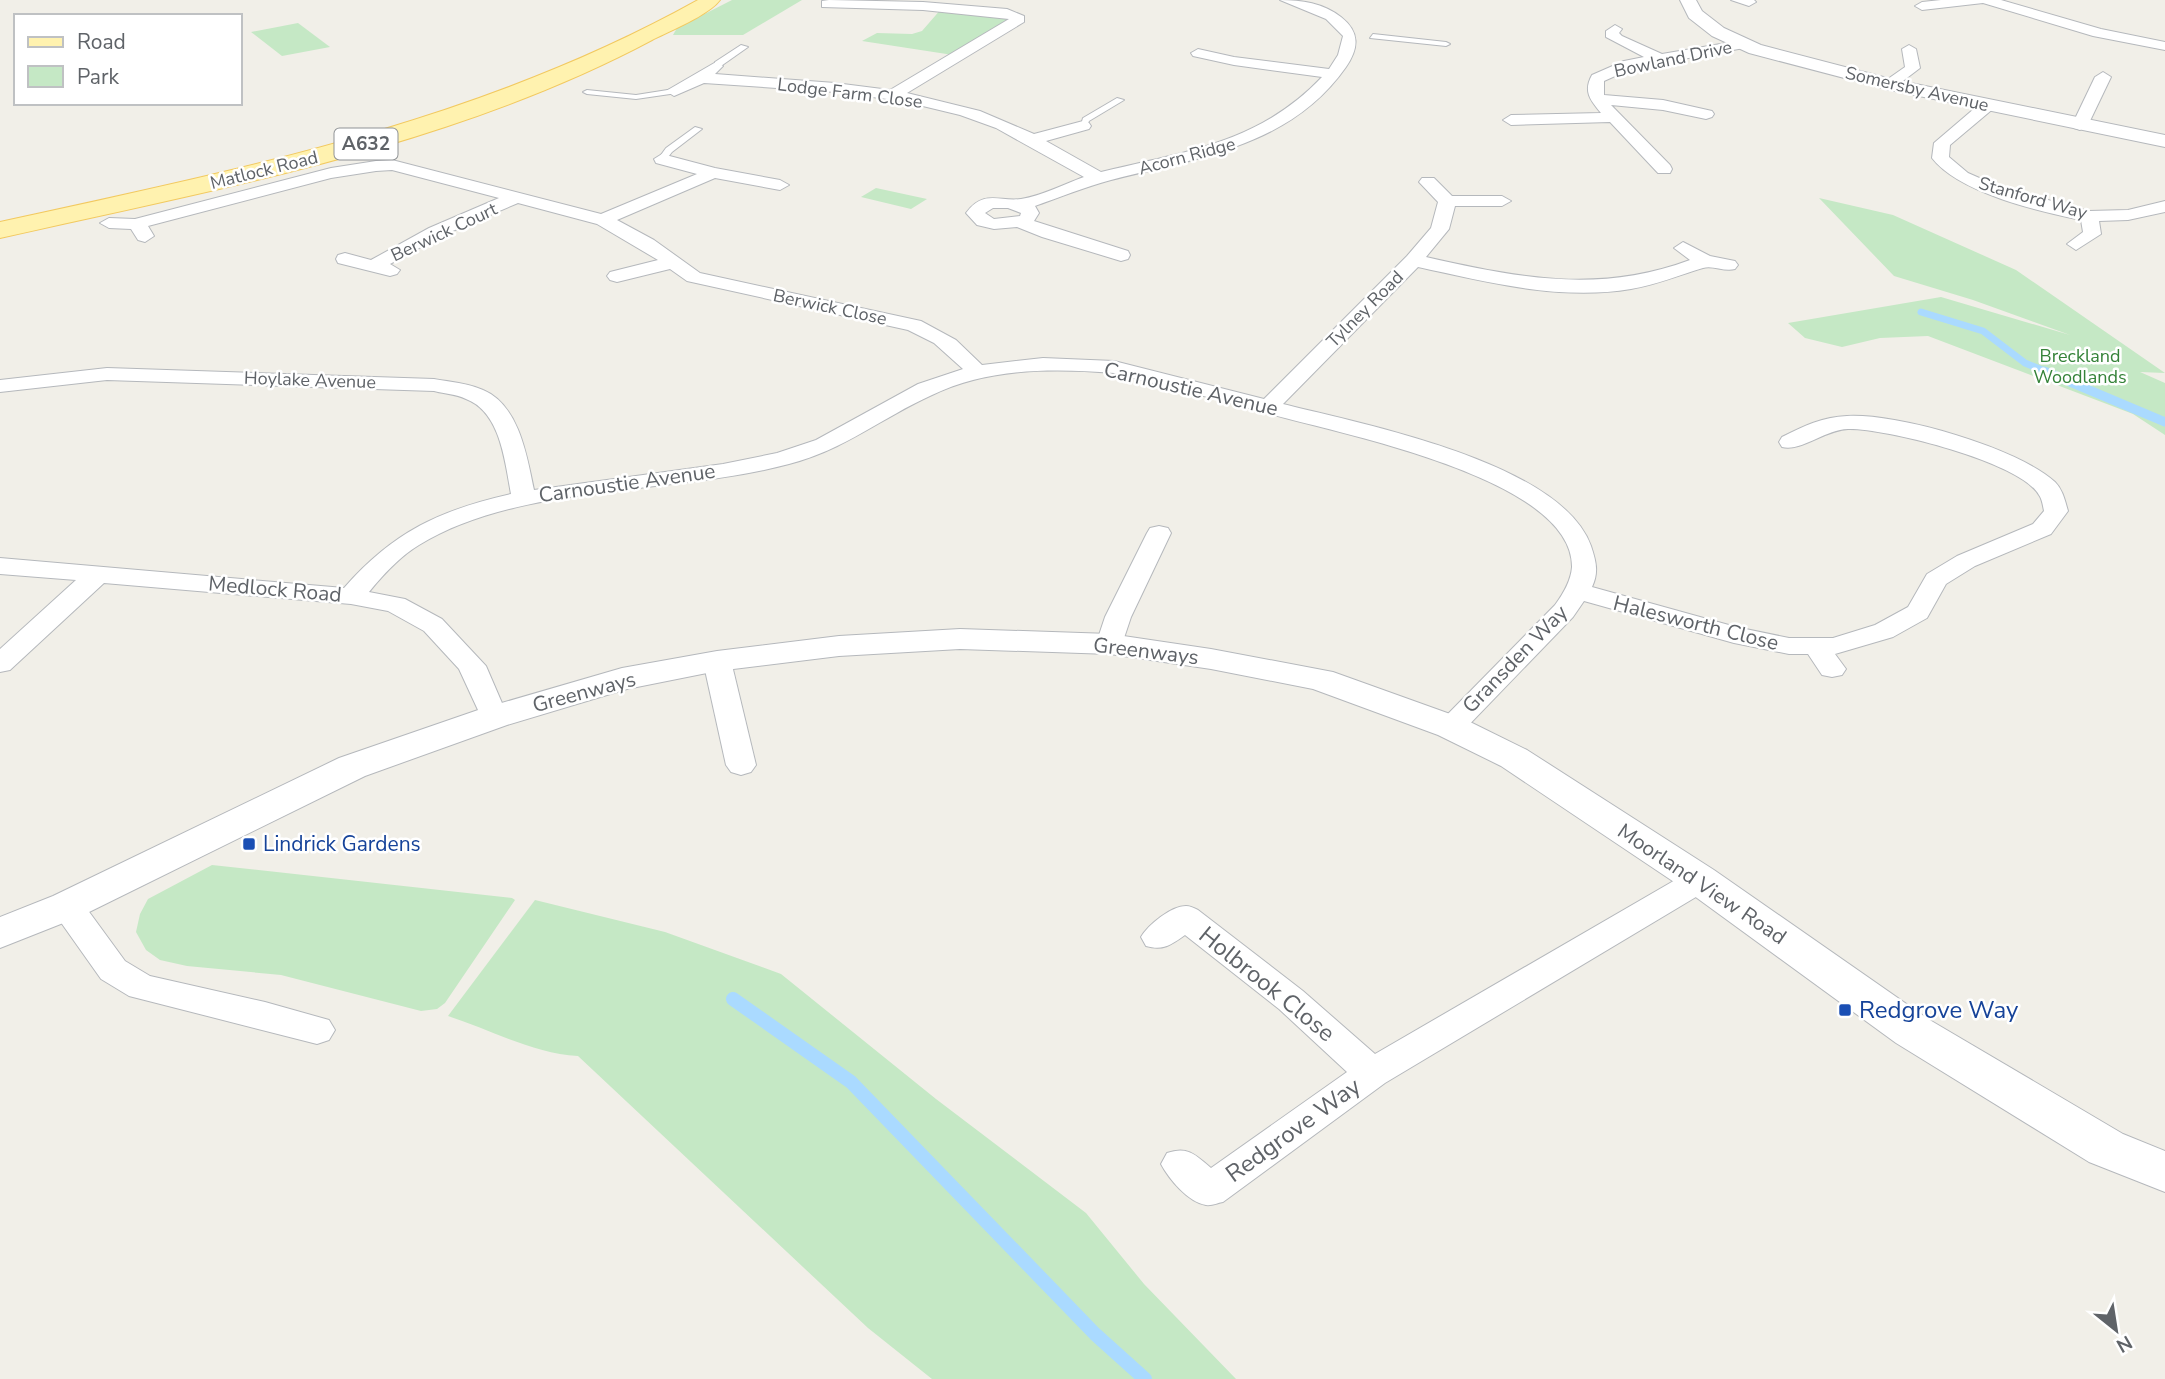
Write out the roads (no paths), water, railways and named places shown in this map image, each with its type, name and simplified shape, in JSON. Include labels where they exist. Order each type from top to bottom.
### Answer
[{"type":"main road","name":"Matlock Road","points":[[0,230],[303,162],[391,137],[509,96],[581,67],[711,0]]},
{"type":"street","points":[[1287,0],[1304,4],[1338,20],[1350,36],[1373,36]]},
{"type":"street","points":[[1304,4],[1320,0]]},
{"type":"street","name":"Somersby Avenue","points":[[1687,0],[1695,14],[1718,32],[1744,44],[1890,84],[2165,141]]},
{"type":"street","points":[[1922,6],[1980,0]]},
{"type":"street","points":[[1987,0],[2076,26],[2165,46]]},
{"type":"street","points":[[827,4],[923,6],[1013,16],[1038,13]]},
{"type":"street","points":[[893,95],[970,54],[1016,23],[1019,19],[1013,16]]},
{"type":"street","points":[[1615,29],[1611,34],[1617,39],[1661,59]]},
{"type":"street","name":"Acorn Ridge","points":[[1144,246],[1118,260],[1048,233],[1020,213],[1099,178],[1216,151],[1271,128],[1307,103],[1333,74],[1348,50],[1350,36]]},
{"type":"street","name":"Bowland Drive","points":[[1664,169],[1597,99],[1594,88],[1597,78],[1629,64],[1744,44]]},
{"type":"street","points":[[1890,84],[1913,68],[1909,50]]},
{"type":"street","points":[[1198,51],[1234,61],[1333,74]]},
{"type":"street","name":"Lodge Farm Close","points":[[674,91],[702,78],[718,64]]},
{"type":"street","points":[[2080,125],[2103,77]]},
{"type":"street","name":"Lodge Farm Close","points":[[702,78],[893,95],[967,112],[1033,139],[1078,169],[1099,178]]},
{"type":"street","points":[[1597,99],[1706,114]]},
{"type":"street","name":"Stanford Way","points":[[1988,105],[1942,143],[1940,158],[1962,177],[1987,188],[2089,216],[2151,212],[2165,206]]},
{"type":"street","points":[[1511,120],[1615,117]]},
{"type":"street","points":[[1033,139],[1083,127]]},
{"type":"street","points":[[392,165],[409,153]]},
{"type":"street","points":[[662,159],[713,173],[780,185]]},
{"type":"street","name":"Berwick Close","points":[[109,223],[141,230],[190,206],[273,188],[321,173],[392,165],[603,220],[647,244],[694,277],[914,325],[940,336],[958,350],[977,373]]},
{"type":"street","points":[[603,220],[713,173]]},
{"type":"street","points":[[1429,183],[1447,201],[1502,201]]},
{"type":"street","name":"Berwick Court","points":[[373,266],[435,232],[515,198]]},
{"type":"street","name":"Tylney Road","points":[[1268,407],[1414,260],[1440,229],[1447,201]]},
{"type":"street","points":[[2076,244],[2092,234],[2089,216]]},
{"type":"street","points":[[1683,248],[1706,261],[1728,265]]},
{"type":"street","name":"Berwick Court","points":[[345,259],[392,271]]},
{"type":"street","points":[[1414,260],[1513,283],[1578,289],[1623,285],[1679,271],[1706,261]]},
{"type":"street","points":[[617,276],[671,263]]},
{"type":"street","name":"Carnoustie Avenue","points":[[351,596],[407,542],[441,523],[480,509],[524,498],[724,469],[811,451],[927,389],[977,373],[1074,363],[1114,367],[1402,441],[1489,473],[1545,504],[1576,537],[1585,563],[1578,591]]},
{"type":"street","name":"Hoylake Avenue","points":[[0,386],[26,374],[107,374],[434,385],[479,396],[501,417],[513,449],[524,498]]},
{"type":"street","name":"Halesworth Close","points":[[1578,591],[1734,635],[1789,646],[1835,646],[1884,631],[1919,612],[1936,579],[1966,561],[2042,529],[2056,511],[2049,489],[2028,473],[2001,460],[1906,429],[1874,423],[1829,424],[1790,442]]},
{"type":"street","points":[[1110,644],[1122,607],[1159,533]]},
{"type":"street","name":"Medlock Road","points":[[0,566],[351,596],[396,605],[433,625],[472,666],[494,717]]},
{"type":"street","points":[[0,664],[99,573]]},
{"type":"street","name":"Gransden Way","points":[[1451,727],[1564,611],[1578,591]]},
{"type":"street","name":"Greenways","points":[[0,933],[67,906],[352,767],[494,717],[622,679],[717,661],[839,646],[960,639],[1110,644],[1211,659]]},
{"type":"street","points":[[1815,645],[1832,669]]},
{"type":"street","name":"Moorland View Road","points":[[1211,659],[1321,680],[1451,727],[1514,758],[1700,880],[1912,1031],[2106,1148],[2165,1172]]},
{"type":"street","points":[[717,661],[741,765]]},
{"type":"street","name":"Redgrove Way","points":[[1180,1164],[1209,1189],[1372,1073],[1700,880]]},
{"type":"street","points":[[67,906],[113,970],[141,988],[265,1015],[317,1030]]},
{"type":"street","name":"Holbrook Close","points":[[1158,937],[1186,918],[1291,1000],[1372,1073]]},
{"type":"lane","points":[[1373,36],[1446,44]]},
{"type":"lane","points":[[718,64],[744,47]]},
{"type":"lane","points":[[587,92],[636,97],[674,91]]},
{"type":"lane","points":[[1083,127],[1086,120],[1120,100]]},
{"type":"lane","points":[[662,159],[669,150],[698,129]]},
{"type":"waterway","points":[[1921,312],[1983,331],[2025,363],[2049,373]]},
{"type":"waterway","points":[[2044,371],[2165,422]]},
{"type":"waterway","points":[[733,999],[851,1082],[1095,1334],[1145,1379]]},
{"type":"place","name":"Lindrick Gardens","points":[[249,844]]},
{"type":"place","name":"Redgrove Way","points":[[1845,1010]]},
{"type":"park label","name":"Breckland Woodlands","points":[[2080,366]]}]
